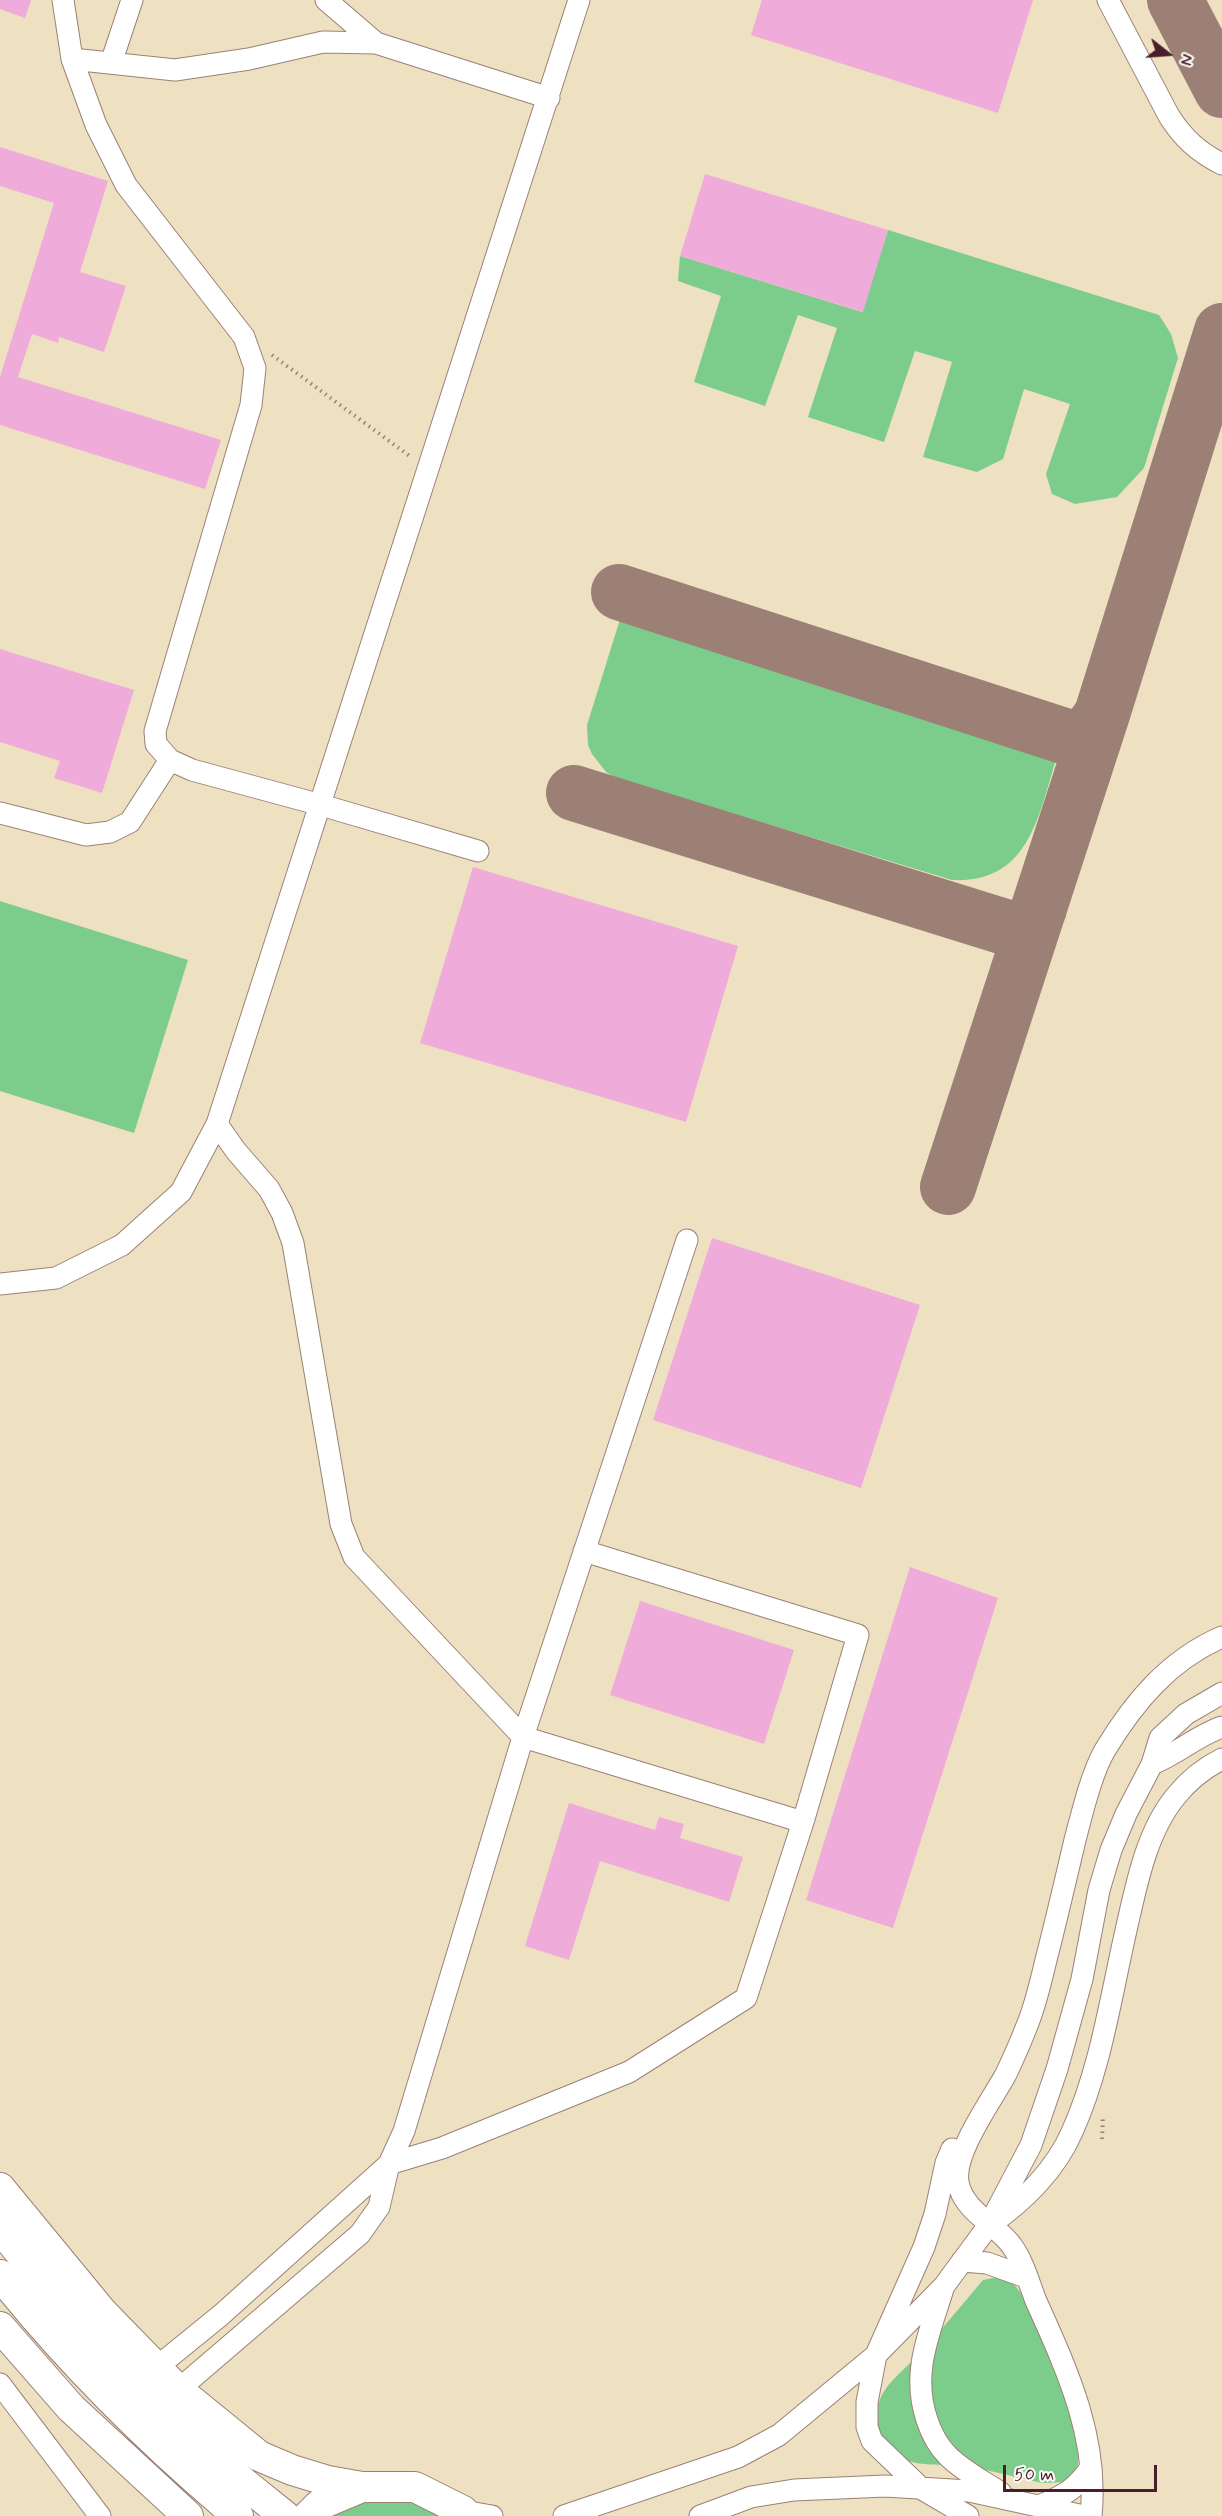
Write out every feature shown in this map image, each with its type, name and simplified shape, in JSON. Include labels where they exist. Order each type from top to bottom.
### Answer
[{"type":"highway","points":[[0,2188],[102,2312],[178,2390],[259,2456],[292,2470],[328,2481],[362,2487],[415,2487],[466,2513]]},
{"type":"highway","points":[[0,2227],[40,2280],[143,2393],[208,2454],[248,2506]]},
{"type":"highway","points":[[0,2275],[26,2307],[127,2418],[185,2472],[248,2506],[285,2516]]},
{"type":"highway","points":[[0,2327],[70,2408],[188,2516]]},
{"type":"highway","points":[[308,2516],[320,2505],[362,2487]]},
{"type":"street","points":[[63,0],[72,59],[96,125],[126,185],[244,337],[255,369],[251,405],[155,730],[156,744],[170,760],[192,770],[478,851]]},
{"type":"street","points":[[111,63],[132,0]]},
{"type":"street","points":[[326,0],[376,43]]},
{"type":"street","points":[[0,1284],[56,1278],[122,1245],[182,1192],[217,1124],[321,805],[426,469],[549,98],[579,0]]},
{"type":"street","points":[[1108,0],[1180,133],[1205,155],[1222,164]]},
{"type":"street","points":[[72,59],[175,70],[249,59],[323,42],[376,43],[549,98]]},
{"type":"street","points":[[0,813],[86,835],[111,832],[130,822],[170,760]]},
{"type":"street","points":[[217,1124],[236,1151],[269,1189],[282,1213],[293,1243],[341,1524],[354,1557],[523,1737],[803,1822]]},
{"type":"street","points":[[178,2390],[360,2235],[379,2207],[389,2164],[404,2131],[523,1737],[687,1240]]},
{"type":"street","points":[[157,2367],[221,2315],[389,2164],[442,2148],[629,2072],[746,1998],[803,1822],[858,1635],[584,1551]]},
{"type":"street","points":[[1091,2516],[1093,2494],[1091,2467],[1082,2418],[1063,2359],[1012,2245],[989,2225],[961,2193],[958,2171],[971,2132],[1006,2072],[1027,2026],[1040,1986],[1082,1811],[1104,1752],[1140,1697],[1172,1667],[1207,1644],[1222,1638]]},
{"type":"street","points":[[564,2516],[738,2457],[779,2434],[876,2355],[944,2286],[989,2225],[1031,2145],[1058,2069],[1082,1979],[1099,1890],[1111,1850],[1126,1814],[1152,1764],[1160,1738],[1186,1714],[1222,1693]]},
{"type":"street","points":[[1152,1764],[1174,1755],[1211,1730],[1222,1726]]},
{"type":"street","points":[[989,2225],[1015,2207],[1053,2162],[1071,2134],[1092,2077],[1132,1902],[1156,1829],[1175,1797],[1190,1781],[1207,1767],[1222,1759]]},
{"type":"street","points":[[968,2516],[922,2488],[872,2441],[867,2427],[867,2402],[876,2355],[924,2247],[950,2151],[958,2140],[971,2132]]},
{"type":"street","points":[[962,2261],[987,2263],[1026,2277]]},
{"type":"street","points":[[944,2286],[920,2367],[921,2402],[931,2432],[946,2454],[969,2473],[1015,2501]]},
{"type":"street","points":[[0,2384],[100,2516]]},
{"type":"street","points":[[1041,2505],[1062,2497],[1079,2486],[1091,2467]]},
{"type":"street","points":[[700,2516],[752,2497],[794,2490],[885,2486],[969,2492],[1041,2505],[1083,2516]]},
{"type":"street","points":[[466,2513],[492,2516]]},
{"type":"path","points":[[249,350],[266,351],[426,469]]},
{"type":"path","points":[[1102,2139],[1103,2115]]},
{"type":"green space","points":[[888,230],[1159,315],[1171,334],[1178,358],[1144,468],[1117,497],[1075,504],[1052,494],[1046,474],[1070,404],[1024,389],[1003,459],[977,472],[923,457],[952,362],[915,351],[884,442],[808,417],[837,328],[798,315],[765,406],[694,382],[721,296],[678,281],[680,256],[862,312]]},
{"type":"green space","points":[[622,613],[1058,753],[1045,798],[1028,840],[1015,857],[999,870],[978,878],[952,880],[616,778],[606,772],[592,754],[588,745],[587,725]]},
{"type":"green space","points":[[0,901],[188,960],[134,1133],[0,1091]]},
{"type":"green space","points":[[1004,2276],[1017,2288],[1030,2307],[1055,2362],[1065,2392],[1073,2420],[1078,2463],[1072,2476],[1066,2482],[1042,2483],[986,2470],[967,2461],[940,2434],[924,2382],[940,2331],[983,2280]]},
{"type":"green space","points":[[911,2362],[946,2465],[919,2463],[902,2458],[889,2447],[874,2426],[878,2404],[885,2390]]},
{"type":"green space","points":[[384,2498],[416,2503],[444,2516],[326,2516],[353,2503]]},
{"type":"building","points":[[0,0],[31,0],[25,18],[0,9]]},
{"type":"building","points":[[762,0],[1033,0],[998,113],[751,35]]},
{"type":"building","points":[[0,147],[108,181],[80,272],[126,286],[104,352],[59,337],[58,343],[32,334],[18,377],[221,440],[205,489],[0,425],[0,377],[54,203],[0,186]]},
{"type":"building","points":[[705,174],[888,230],[863,312],[680,256]]},
{"type":"building","points":[[0,649],[134,690],[102,793],[54,778],[60,761],[0,742]]},
{"type":"building","points":[[473,867],[738,946],[686,1122],[420,1043]]},
{"type":"building","points":[[712,1238],[920,1305],[861,1488],[653,1420]]},
{"type":"building","points":[[910,1567],[998,1598],[893,1928],[806,1900]]},
{"type":"building","points":[[640,1601],[794,1650],[764,1744],[610,1695]]},
{"type":"building","points":[[569,1803],[655,1830],[659,1817],[684,1824],[680,1838],[743,1857],[729,1902],[600,1861],[569,1960],[525,1946]]},
{"type":"taxiway","points":[[1175,0],[1222,90]]},
{"type":"taxiway","points":[[948,1187],[1102,714],[1222,331]]},
{"type":"taxiway","points":[[619,592],[1067,737],[1084,735],[1102,714]]},
{"type":"taxiway","points":[[574,793],[1008,928],[1027,924],[1039,909]]}]
